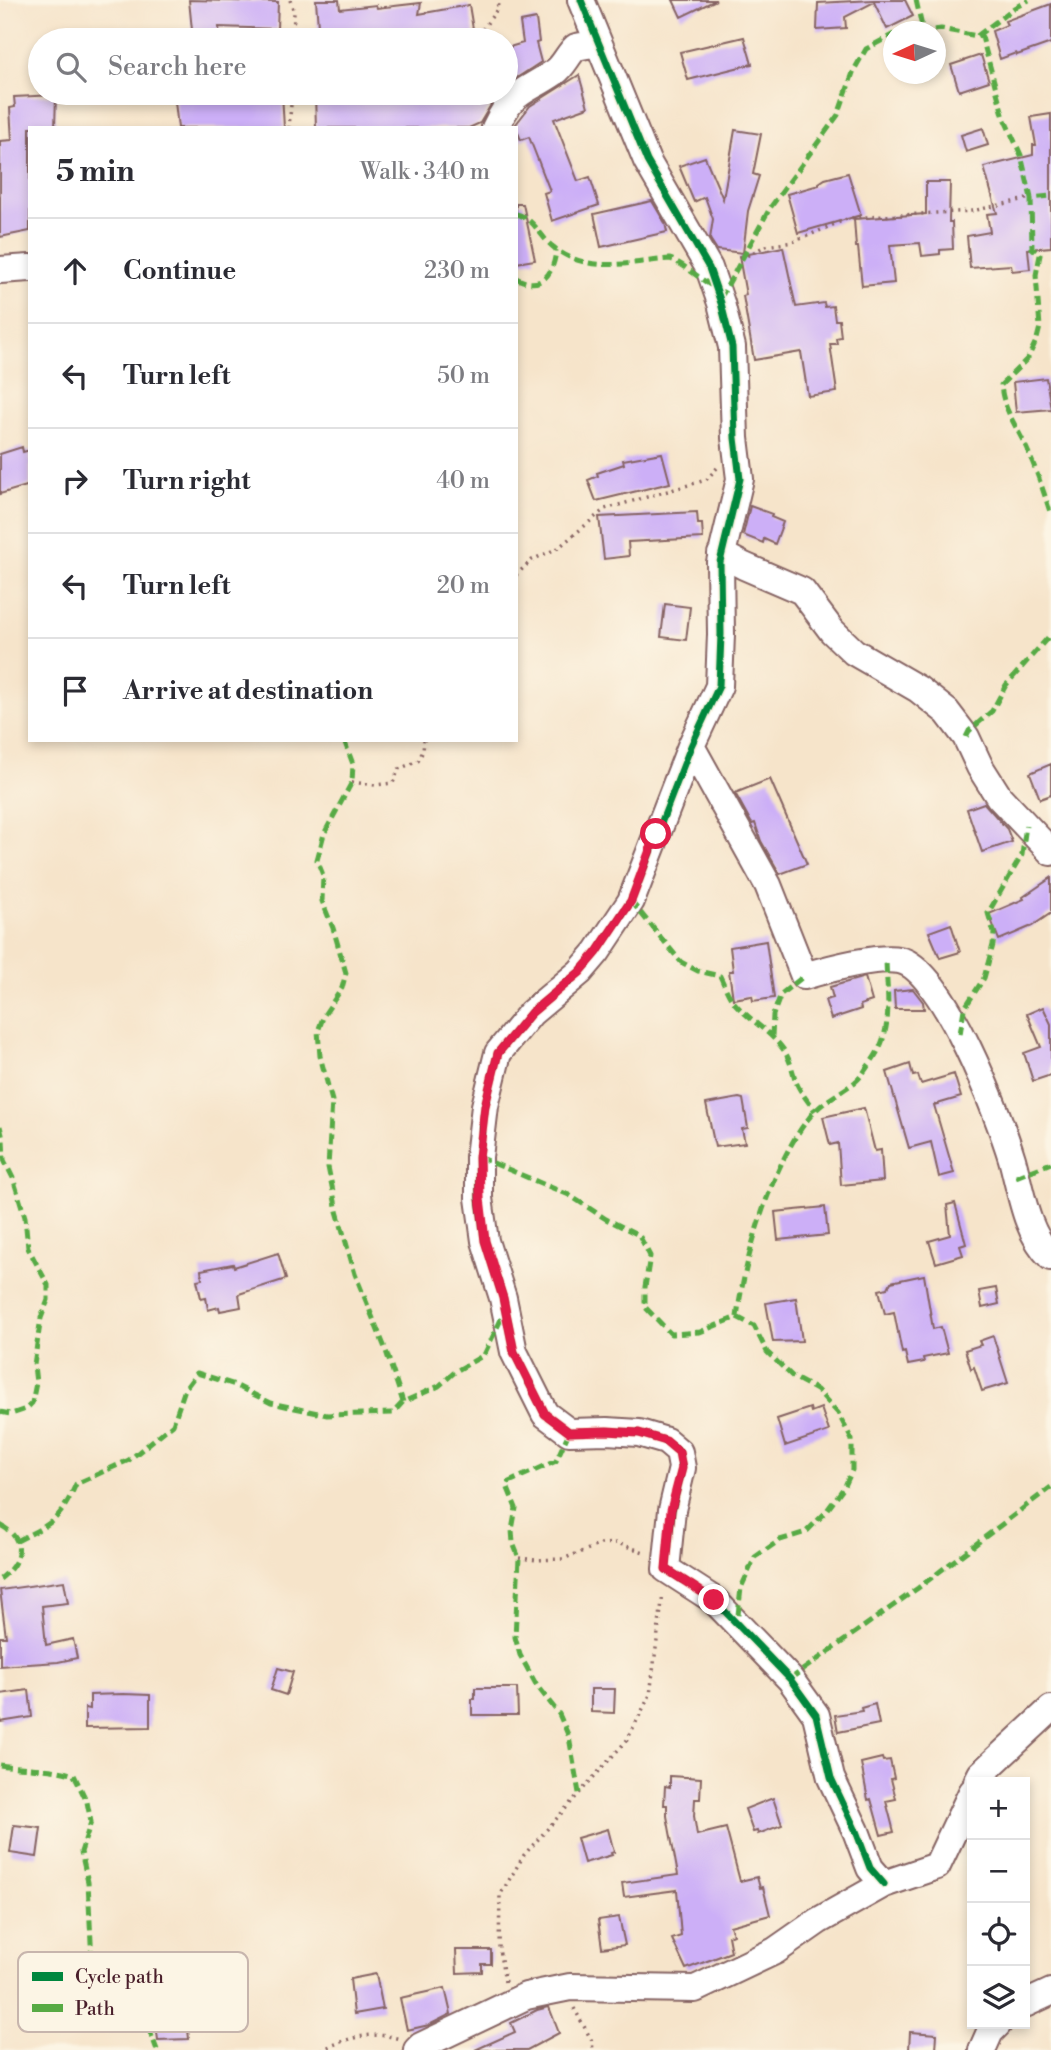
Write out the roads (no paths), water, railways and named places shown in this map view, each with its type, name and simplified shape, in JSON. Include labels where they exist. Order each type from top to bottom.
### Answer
[{"type":"street","points":[[581,0],[648,161],[709,268],[721,303],[732,347],[740,480],[721,554],[722,634],[719,686],[691,746],[631,901],[597,952],[580,972],[531,1013],[498,1053],[485,1106],[479,1157],[485,1241],[503,1298],[514,1352],[545,1414],[569,1432],[639,1433],[666,1441],[679,1452],[682,1468],[671,1510],[666,1569],[714,1600],[790,1679],[816,1715],[831,1779],[870,1868],[884,1884]]},
{"type":"street","points":[[518,94],[558,71],[576,47],[598,43]]},
{"type":"street","points":[[496,126],[507,105]]},
{"type":"street","points":[[0,270],[28,268]]},
{"type":"street","points":[[721,554],[802,590],[832,631],[854,652],[918,689],[947,712],[966,737],[980,767],[999,797],[1051,852]]},
{"type":"street","points":[[691,746],[768,885],[804,976],[831,968],[901,960],[916,969],[937,993],[981,1073],[1012,1158],[1022,1201],[1042,1249],[1051,1257]]},
{"type":"street","points":[[980,1777],[1051,1709]]},
{"type":"street","points":[[419,2048],[526,1996],[570,1987],[695,1989],[775,1951],[818,1921],[884,1884],[937,1866],[967,1802]]},
{"type":"street","points":[[1030,2002],[1051,1992]]},
{"type":"street","points":[[982,2050],[993,2029]]}]
